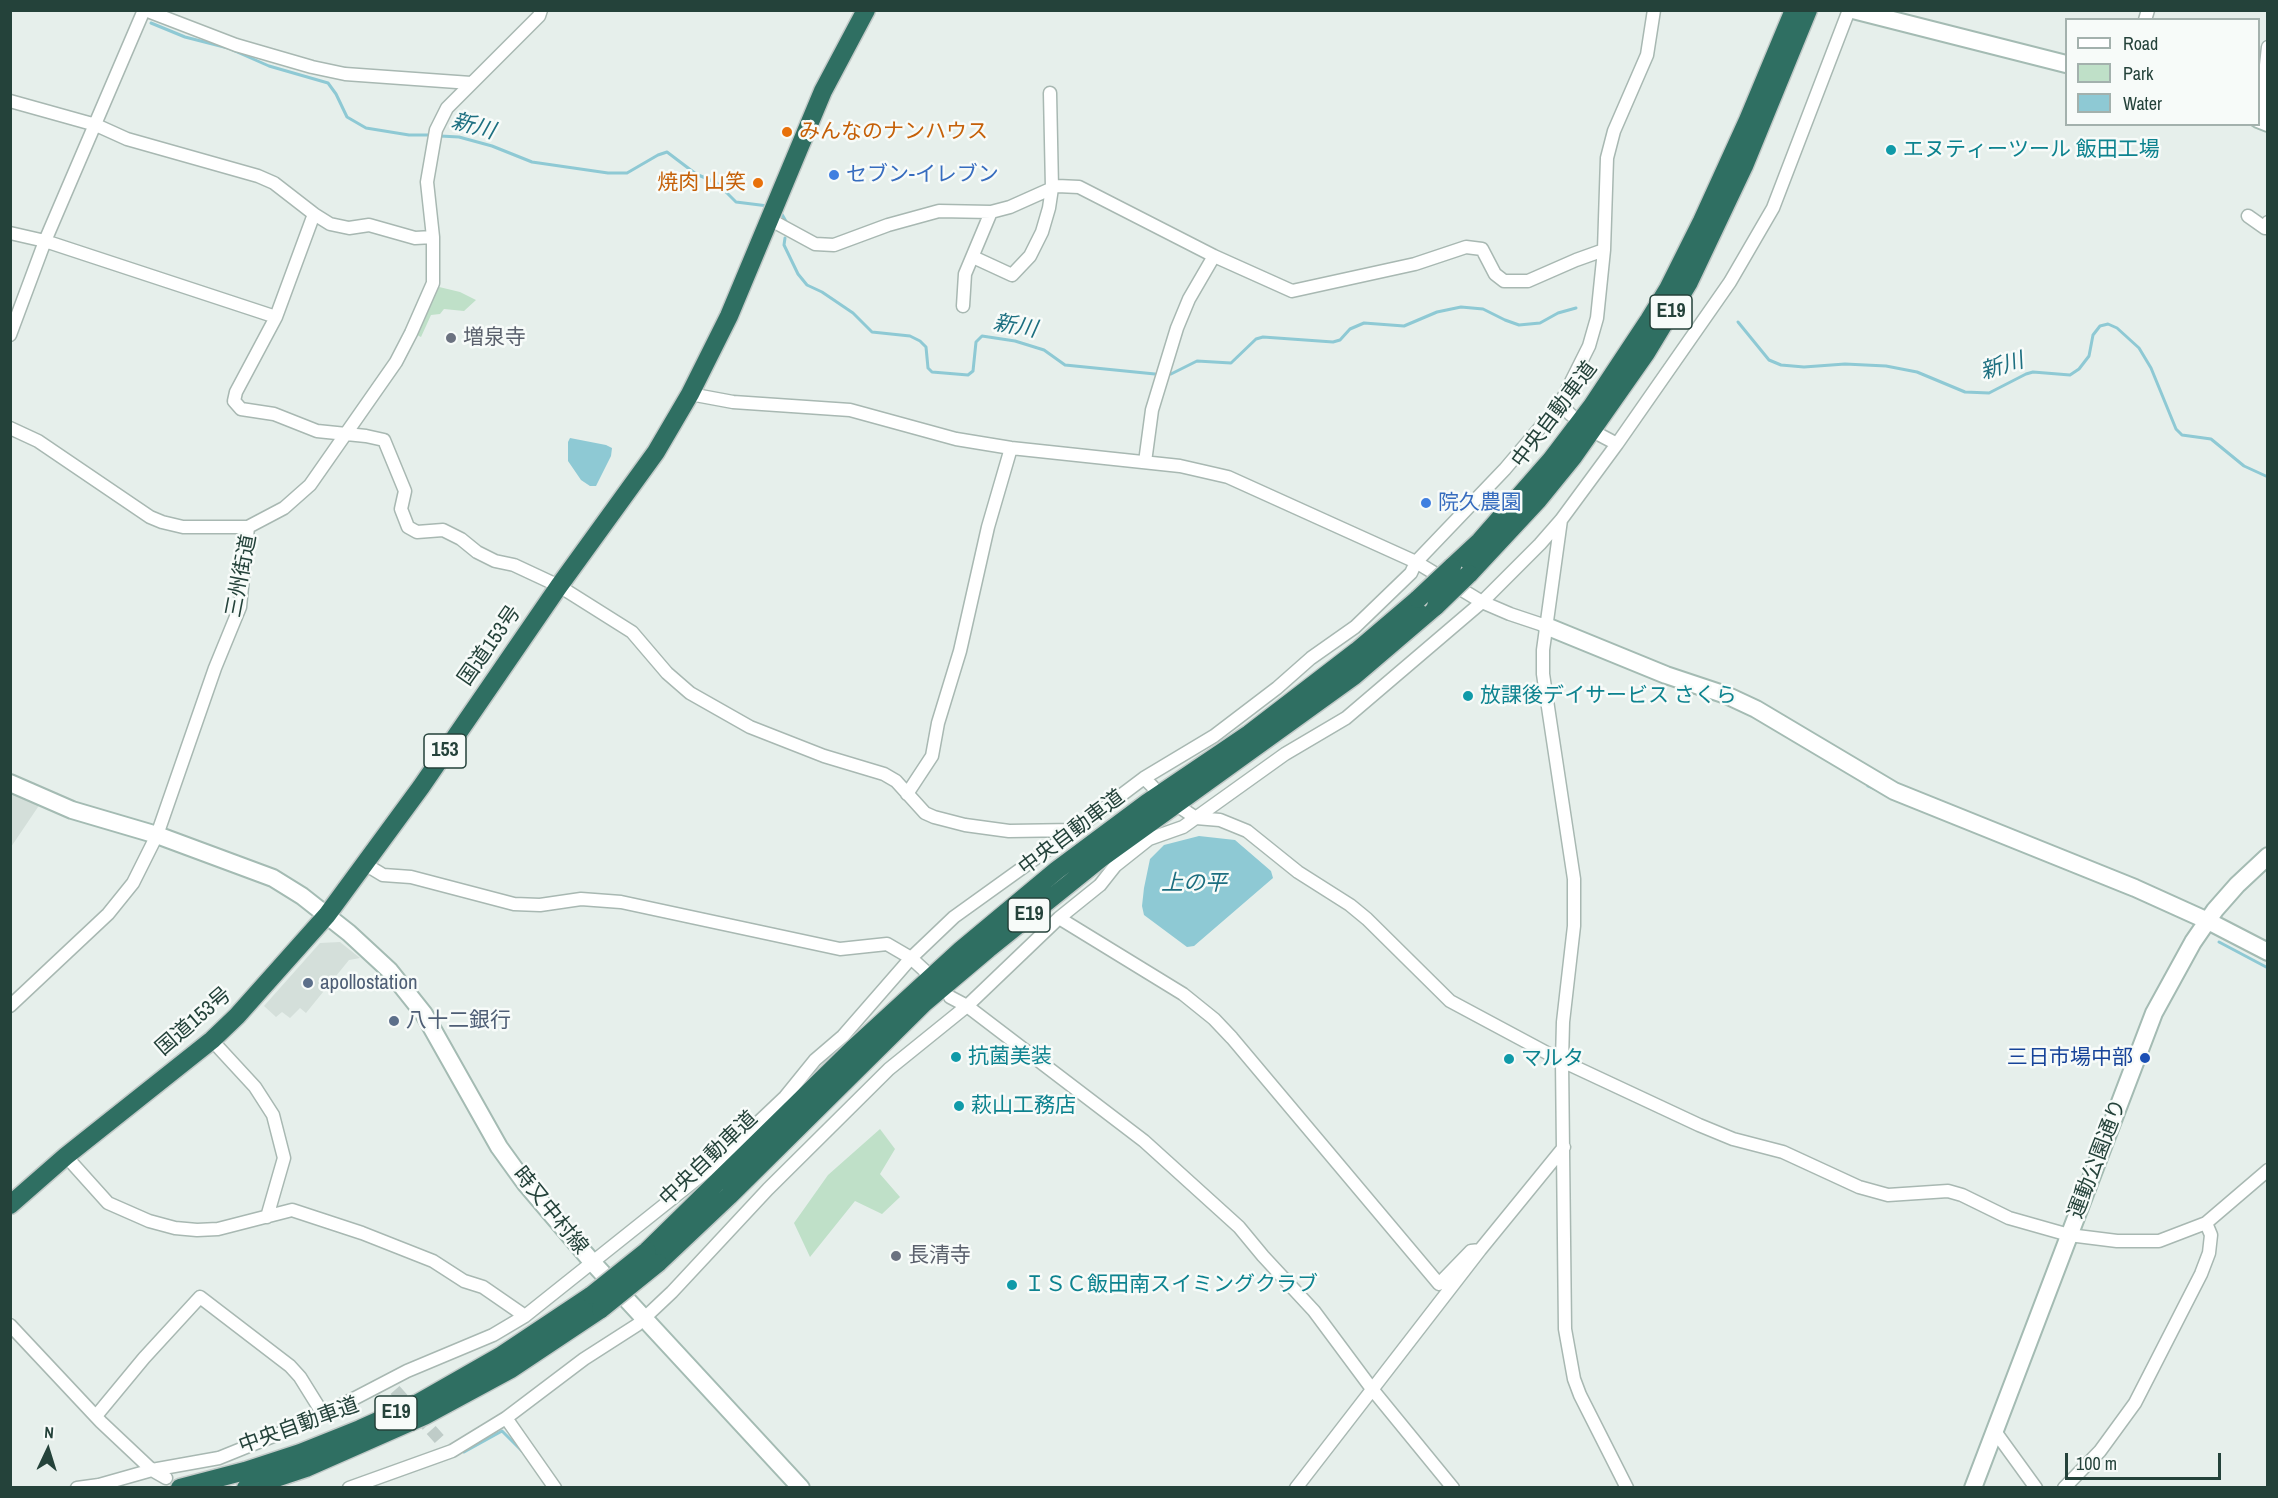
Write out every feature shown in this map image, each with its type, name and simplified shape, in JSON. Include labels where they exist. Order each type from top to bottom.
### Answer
[{"type":"highway","name":"国道153号","points":[[10,1205],[66,1156],[212,1040],[262,991],[327,915],[421,787],[559,586],[656,452],[690,394],[724,326],[823,91],[866,10]]},
{"type":"highway","points":[[1702,221],[1781,10]]},
{"type":"highway","name":"中央自動車道","points":[[246,1488],[306,1468],[424,1416],[511,1369],[729,1196],[924,1004],[988,949],[1100,859],[1354,676],[1436,606],[1480,541],[1551,460],[1592,406],[1668,289],[1748,120],[1794,10]]},
{"type":"highway","name":"中央自動車道","points":[[652,1257],[853,1049],[961,950],[1057,870],[1147,803],[1249,734],[1357,651],[1418,599],[1494,549],[1573,457],[1646,352],[1689,282],[1744,166],[1808,10]]},
{"type":"highway","points":[[1744,166],[1766,139],[1820,10]]},
{"type":"highway","name":"中央自動車道","points":[[173,1483],[244,1471],[300,1453],[408,1407],[597,1302]]},
{"type":"street","points":[[10,335],[45,242],[145,10],[236,45],[312,67],[345,74],[471,83],[538,16],[541,10]]},
{"type":"street","points":[[76,1488],[126,1479],[152,1470],[219,1458],[391,1386],[493,1335],[525,1316],[708,1170],[785,1097],[815,1060],[843,1036],[911,958],[954,918],[1144,778],[1214,736],[1277,688],[1311,657],[1355,627],[1411,573],[1416,562],[1505,469],[1560,404],[1589,346],[1595,327],[1604,250],[1606,159],[1614,131],[1647,56],[1654,10]]},
{"type":"street","points":[[349,1488],[452,1451],[506,1418],[584,1359],[645,1319],[768,1189],[882,1076],[967,1006],[1059,918],[1100,885],[1114,867],[1149,839],[1183,827],[1285,754],[1346,718],[1482,602],[1561,520],[1730,282],[1773,208],[1851,10],[2065,64]]},
{"type":"street","points":[[2262,120],[2268,47]]},
{"type":"street","name":"三州街道","points":[[10,1006],[108,914],[133,884],[157,835],[215,668],[240,607],[248,527],[285,508],[310,485],[396,362],[411,333],[433,283],[433,237],[427,182],[436,130],[447,108],[471,83]]},
{"type":"street","points":[[973,257],[1012,275],[1030,256],[1042,232],[1052,188],[1050,93]]},
{"type":"street","points":[[10,101],[96,125],[127,139],[258,176],[274,183],[330,224],[350,228],[369,225],[415,238],[433,237]]},
{"type":"street","points":[[772,212],[814,244],[834,245],[888,225],[939,211],[991,212],[1010,207],[1057,186],[1079,187],[1214,256],[1292,291],[1416,264],[1466,247],[1482,249],[1495,274],[1504,281],[1528,281],[1604,250]]},
{"type":"street","points":[[963,306],[965,274],[991,212]]},
{"type":"street","points":[[314,214],[276,317],[236,392],[234,401],[241,409],[274,414],[317,431],[384,440],[405,491],[401,509],[408,526],[417,532],[443,530],[495,561],[514,566],[559,586],[632,632],[667,673],[690,693],[723,714],[779,740],[884,774],[896,781],[924,813],[934,817],[964,825],[1009,831],[1075,830]]},
{"type":"street","points":[[2248,216],[2265,228],[2268,222]]},
{"type":"street","points":[[10,233],[45,242],[276,317]]},
{"type":"street","points":[[1145,462],[1152,410],[1177,328],[1189,299],[1214,256]]},
{"type":"street","points":[[690,394],[733,402],[850,410],[956,440],[1180,466],[1228,477],[1416,562],[1482,602],[1756,708],[1894,791],[2135,888],[2208,921],[2268,952]]},
{"type":"street","points":[[1560,404],[1571,415]]},
{"type":"street","points":[[10,428],[38,441],[150,517],[162,522],[183,527],[248,527]]},
{"type":"street","points":[[1600,435],[1617,444]]},
{"type":"street","points":[[907,794],[932,756],[938,723],[960,651],[988,527],[1011,448]]},
{"type":"street","points":[[1561,520],[1546,626],[1543,674],[1574,879],[1574,926],[1563,1022],[1562,1061],[1565,1329],[1567,1348],[1580,1395],[1627,1488]]},
{"type":"street","points":[[1144,778],[1153,787]]},
{"type":"street","name":"時又中村線","points":[[10,783],[72,810],[157,835],[273,878],[327,915],[389,970],[424,1014],[499,1147],[525,1183],[593,1263],[801,1488]]},
{"type":"street","points":[[1181,808],[1196,818],[1220,820],[1247,831],[1298,872],[1361,914],[1450,1001],[1562,1061],[1698,1125],[1733,1139],[1783,1152],[1859,1187],[1888,1195],[1948,1191],[1962,1195],[2009,1218],[2068,1235],[2116,1241],[2159,1241],[2206,1223],[2268,1170]]},
{"type":"street","name":"運動公園通り","points":[[1973,1488],[2154,1013],[2193,942],[2208,921],[2237,885],[2268,856]]},
{"type":"street","points":[[373,869],[383,875],[411,877],[514,904],[540,905],[581,899],[621,902],[840,950],[887,945],[911,958],[924,970]]},
{"type":"street","points":[[1059,918],[1183,994],[1214,1019],[1439,1284],[1471,1251],[1480,1250]]},
{"type":"street","points":[[950,997],[967,1006],[1144,1141],[1239,1227],[1314,1311],[1372,1389],[1453,1488]]},
{"type":"street","points":[[219,1047],[255,1087],[273,1115],[284,1158],[267,1216]]},
{"type":"street","points":[[1296,1488],[1480,1250],[1564,1147]]},
{"type":"street","points":[[72,1163],[108,1203],[131,1215],[175,1228],[198,1230],[218,1229],[292,1210],[362,1233],[433,1261],[464,1281],[483,1287],[525,1316]]},
{"type":"street","points":[[2064,1488],[2100,1451],[2136,1403],[2201,1274],[2209,1253],[2211,1235],[2206,1223]]},
{"type":"street","points":[[96,1416],[144,1358],[200,1297],[290,1366],[300,1377],[323,1414]]},
{"type":"street","points":[[10,1325],[96,1416],[152,1470],[173,1483]]},
{"type":"street","points":[[506,1418],[555,1488]]},
{"type":"street","points":[[1994,1430],[2036,1488]]},
{"type":"street","points":[[441,1442],[452,1451]]},
{"type":"shaded area","points":[[11,790],[40,804],[11,847]]},
{"type":"shaded area","name":"apollostation","points":[[340,942],[360,958],[349,960],[306,1013],[300,1008],[290,1018],[282,1012],[276,1017],[264,1006],[320,943]]},
{"type":"green space","points":[[435,286],[460,292],[476,300],[464,311],[444,309],[440,314],[431,315],[421,337],[415,334]]},
{"type":"green space","points":[[880,1129],[895,1149],[880,1174],[900,1197],[882,1214],[855,1201],[810,1257],[794,1223],[828,1175]]},
{"type":"water","points":[[570,438],[612,448],[611,456],[596,486],[590,486],[581,480],[568,461]]},
{"type":"water","name":"上の平","points":[[1199,836],[1235,840],[1271,871],[1273,878],[1194,946],[1187,947],[1144,915],[1142,906],[1150,859],[1164,845]]},
{"type":"waterway","name":"新川","points":[[151,23],[185,37],[228,48],[269,66],[328,83],[347,117],[366,128],[409,135],[430,135]]},
{"type":"waterway","name":"新川","points":[[440,136],[459,137],[492,146],[532,162],[608,173],[627,173],[667,152],[696,174],[717,183],[736,202],[768,206]]},
{"type":"waterway","name":"新川","points":[[780,211],[787,223]]},
{"type":"waterway","name":"新川","points":[[785,238],[784,245],[798,274],[807,285],[822,292],[853,313],[872,332],[910,336],[920,341],[926,347],[928,368],[932,372],[968,375],[973,371],[976,342],[982,336],[1015,341],[1044,350],[1065,365],[1155,374]]},
{"type":"waterway","name":"新川","points":[[1171,374],[1197,361],[1231,363],[1256,339],[1263,337],[1333,342],[1340,340],[1350,329],[1364,323],[1404,326],[1437,312],[1461,307],[1483,309],[1519,325],[1540,323],[1558,313],[1576,308]]},
{"type":"waterway","name":"新川","points":[[1738,322],[1769,360],[1781,365],[1886,366],[1917,372],[1965,392],[1989,393],[2033,372],[2070,375],[2079,369],[2089,356],[2093,335],[2100,326],[2108,324],[2117,328],[2139,348],[2151,368],[2176,429],[2182,435],[2211,439],[2244,466],[2268,477]]},
{"type":"waterway","points":[[1866,782],[1868,786],[1879,791]]},
{"type":"waterway","points":[[2219,942],[2268,968]]},
{"type":"waterway","points":[[464,1452],[502,1431],[523,1452]]},
{"type":"tunnel","points":[[395,1390],[442,1442]]},
{"type":"place","name":"みんなのナンハウス","points":[[787,132]]},
{"type":"place","name":"エヌティーツール 飯田工場","points":[[1891,150]]},
{"type":"place","name":"セブン-イレブン","points":[[834,175]]},
{"type":"place","name":"焼肉 山笑","points":[[758,183]]},
{"type":"place","name":"増泉寺","points":[[451,338]]},
{"type":"place","name":"院久農園","points":[[1426,503]]},
{"type":"place","name":"放課後デイサービス さくら","points":[[1468,696]]},
{"type":"place","name":"apollostation","points":[[308,983]]},
{"type":"place","name":"八十二銀行","points":[[394,1021]]},
{"type":"place","name":"抗菌美装","points":[[956,1057]]},
{"type":"place","name":"三日市場中部","points":[[2145,1058]]},
{"type":"place","name":"マルタ","points":[[1509,1059]]},
{"type":"place","name":"萩山工務店","points":[[959,1106]]},
{"type":"place","name":"長清寺","points":[[896,1256]]},
{"type":"place","name":"ＩＳＣ飯田南スイミングクラブ","points":[[1012,1285]]}]
